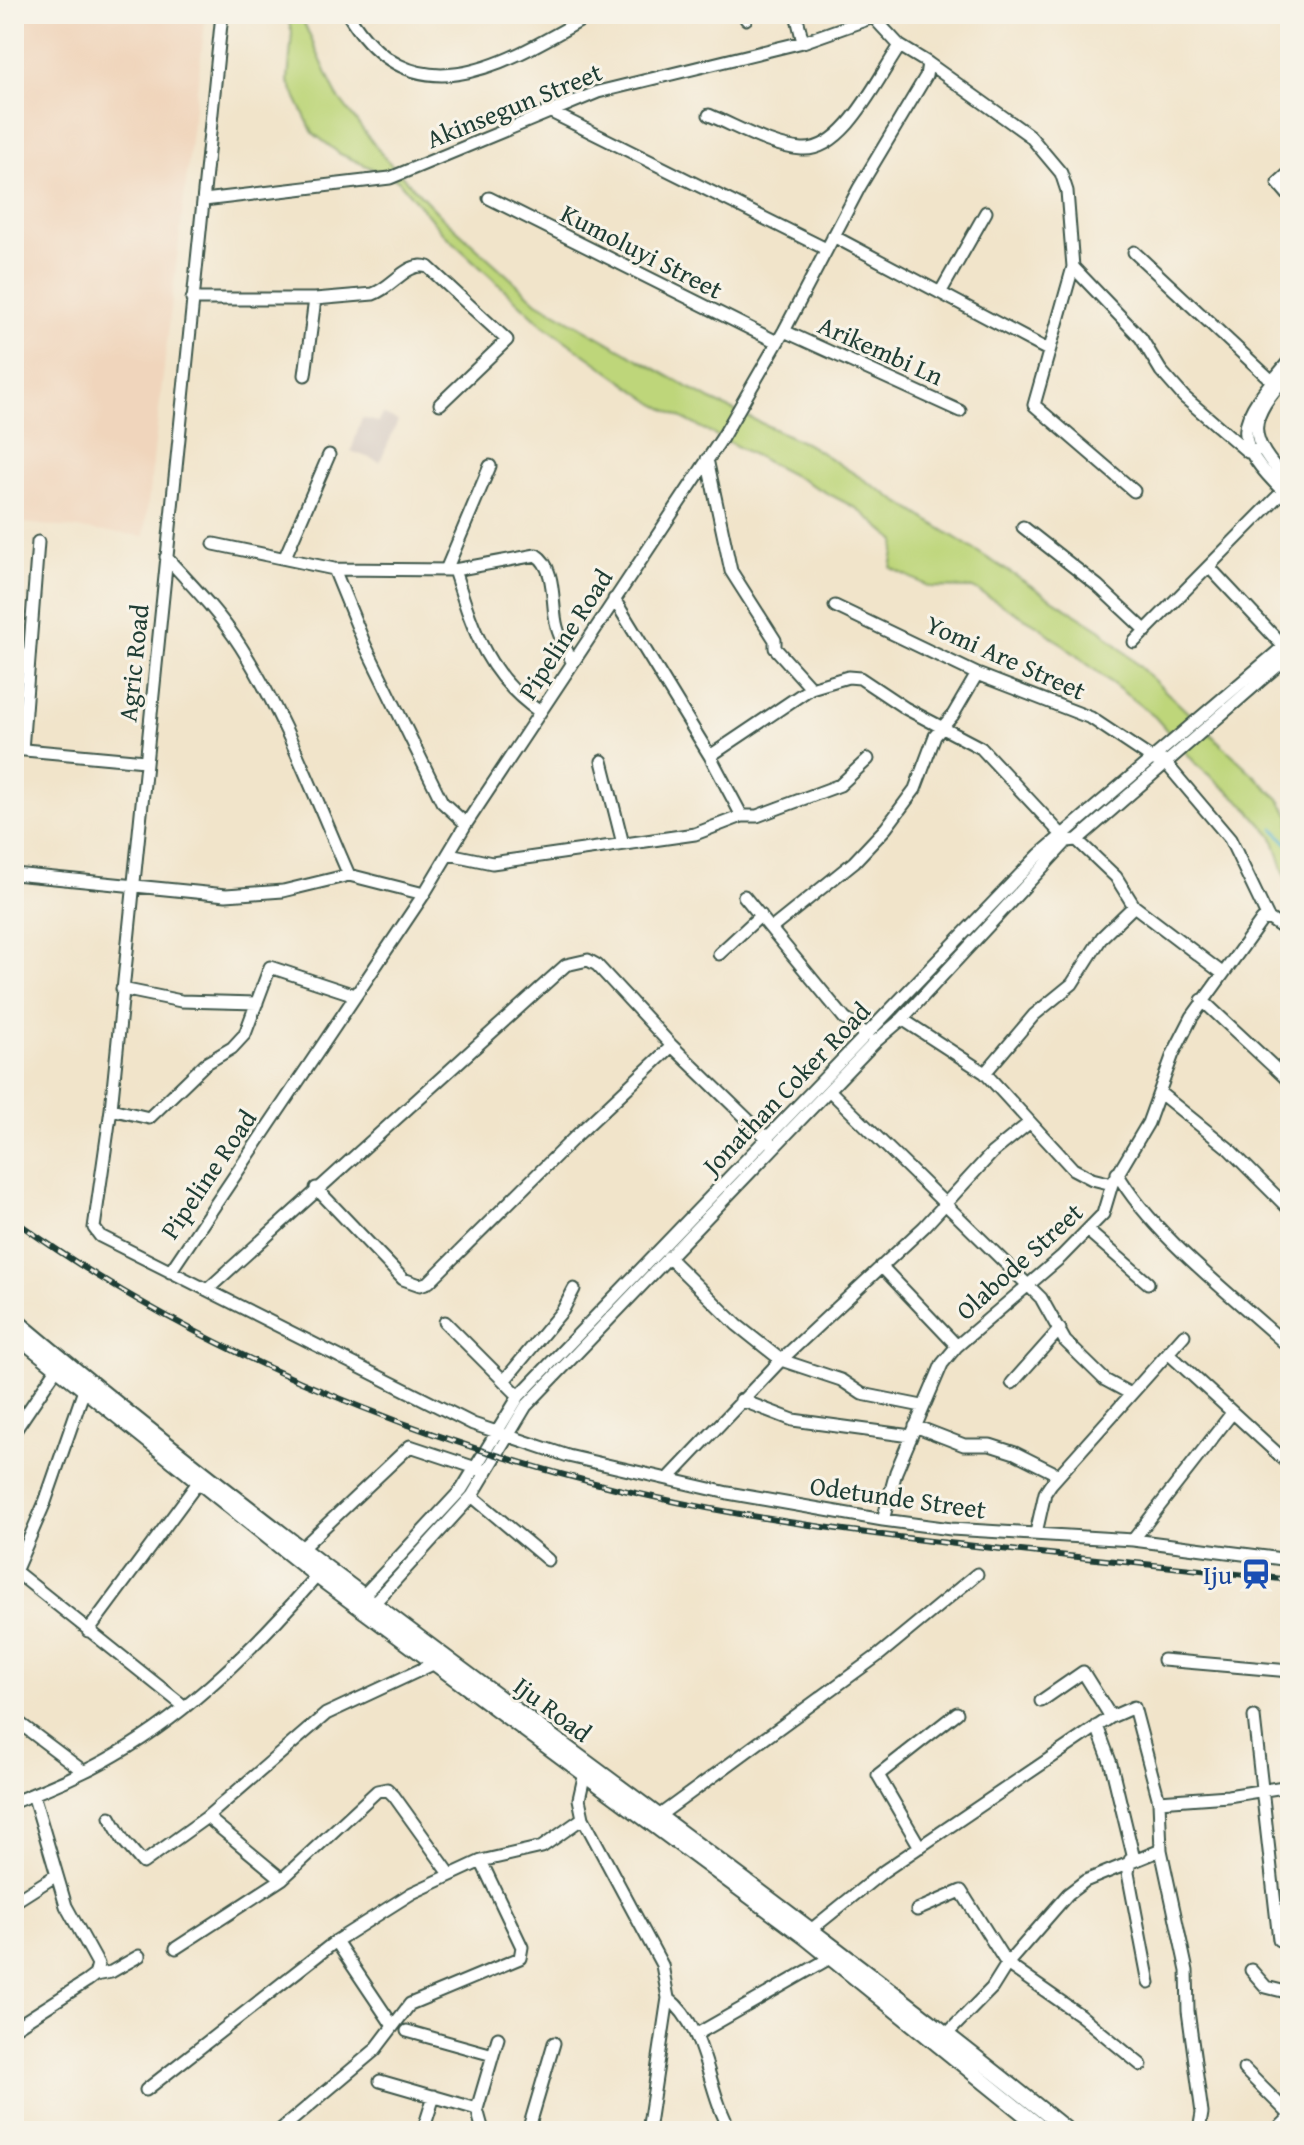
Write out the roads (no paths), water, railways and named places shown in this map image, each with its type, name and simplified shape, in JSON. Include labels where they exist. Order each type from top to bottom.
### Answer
[{"type":"main road","name":"Iju Road","points":[[14,1319],[111,1399],[303,1547],[433,1664],[830,1958],[1045,2131]]},
{"type":"main road","name":"Iju Road","points":[[14,1333],[317,1576],[365,1604],[660,1815],[812,1929],[1068,2131]]},
{"type":"street","name":"Agric Road","points":[[170,1272],[117,1248],[94,1228],[111,1109],[131,887],[222,14]]},
{"type":"street","points":[[348,14],[365,42],[391,62],[410,71],[451,74],[489,68],[592,14]]},
{"type":"street","points":[[796,14],[803,42]]},
{"type":"street","name":"Akinsegun Street","points":[[204,200],[390,178],[547,110],[598,92],[803,42],[878,16]]},
{"type":"street","points":[[878,16],[900,46],[1030,136],[1052,159],[1067,191],[1073,267],[1034,405],[1134,491]]},
{"type":"street","points":[[709,115],[779,144],[812,149],[841,134],[900,46]]},
{"type":"street","name":"Pipeline Road","points":[[170,1272],[424,894],[466,824],[722,438],[784,331],[833,236],[926,76],[928,63]]},
{"type":"street","points":[[547,110],[826,249]]},
{"type":"street","points":[[1290,172],[1278,183],[1290,197]]},
{"type":"street","name":"Kumoluyi Street","points":[[489,198],[777,342]]},
{"type":"street","points":[[940,293],[986,212]]},
{"type":"street","points":[[833,236],[1048,350]]},
{"type":"street","points":[[1134,252],[1272,381]]},
{"type":"street","points":[[192,299],[315,299],[373,294],[382,291],[413,267],[428,267],[507,340],[440,404]]},
{"type":"street","points":[[1073,267],[1133,329],[1161,371],[1184,397],[1254,451],[1288,489],[1134,642]]},
{"type":"street","points":[[305,375],[315,299]]},
{"type":"street","name":"Arikembi Ln","points":[[784,331],[960,411]]},
{"type":"street","points":[[1254,451],[1246,431],[1251,409],[1290,360]]},
{"type":"street","points":[[1254,451],[1257,424],[1265,402],[1290,372]]},
{"type":"street","points":[[285,557],[329,455]]},
{"type":"street","points":[[707,459],[731,571],[775,640],[775,648],[811,688]]},
{"type":"street","points":[[490,466],[450,570],[494,672],[513,694],[540,712]]},
{"type":"street","points":[[1023,527],[1098,586],[1146,631]]},
{"type":"street","points":[[38,542],[18,749],[145,761]]},
{"type":"street","points":[[214,544],[334,569],[450,570],[536,555],[542,559],[554,595],[558,632],[572,662]]},
{"type":"street","points":[[166,557],[231,634],[263,685],[349,875]]},
{"type":"street","points":[[1209,567],[1288,648]]},
{"type":"street","points":[[334,569],[365,645],[442,802],[466,824]]},
{"type":"street","points":[[614,599],[710,756],[742,816]]},
{"type":"street","name":"Yomi Are Street","points":[[835,606],[977,674],[1091,718],[1159,760],[1230,839],[1268,918]]},
{"type":"street","name":"Jonathan Coker Road","points":[[365,1604],[472,1496],[526,1406],[902,1019],[1047,861],[1067,841],[1077,840],[1159,760],[1288,648]]},
{"type":"street","points":[[772,928],[854,862],[886,828],[915,789],[935,736],[977,674]]},
{"type":"street","points":[[710,756],[811,688],[848,677],[860,678],[905,708],[981,748],[1061,834]]},
{"type":"street","points":[[449,854],[492,863],[695,834],[742,816],[757,816],[840,785],[868,759]]},
{"type":"street","name":"Jonathan Coker Road","points":[[365,1604],[462,1489],[519,1396],[1061,834],[1159,760]]},
{"type":"street","points":[[602,761],[623,844]]},
{"type":"street","points":[[1077,840],[1116,877],[1134,906],[1222,973]]},
{"type":"street","points":[[14,874],[131,887],[262,895],[349,875],[424,894]]},
{"type":"street","points":[[744,896],[845,1019],[868,1035]]},
{"type":"street","points":[[985,1073],[1034,1015],[1072,984],[1102,937],[1134,906]]},
{"type":"street","points":[[719,954],[761,915]]},
{"type":"street","points":[[1268,918],[1290,933]]},
{"type":"street","name":"Olabode Street","points":[[883,1520],[932,1380],[957,1346],[1088,1231],[1108,1204],[1114,1178],[1148,1123],[1173,1054],[1202,1000],[1262,920],[1268,918]]},
{"type":"street","points":[[207,1290],[316,1188],[566,965],[588,960],[597,965],[672,1046],[769,1140]]},
{"type":"street","points":[[111,1109],[142,1118],[156,1114],[205,1064],[232,1048],[253,1018],[270,967],[355,995]]},
{"type":"street","points":[[122,989],[181,1001],[257,1003]]},
{"type":"street","points":[[1202,1000],[1290,1082]]},
{"type":"street","points":[[902,1019],[985,1073],[1073,1169],[1092,1179],[1114,1178],[1165,1233],[1290,1348]]},
{"type":"street","points":[[316,1188],[403,1279],[420,1285],[429,1282],[672,1046]]},
{"type":"street","points":[[830,1091],[1049,1308],[1065,1341],[1105,1380],[1131,1394]]},
{"type":"street","points":[[1160,1093],[1228,1148],[1290,1210]]},
{"type":"street","points":[[668,1479],[781,1360],[946,1203],[992,1153],[1029,1123]]},
{"type":"street","points":[[1088,1231],[1148,1283]]},
{"type":"street","points":[[668,1257],[737,1325],[781,1360],[841,1380],[862,1394],[922,1406]]},
{"type":"street","points":[[881,1266],[957,1346]]},
{"type":"street","name":"Odetunde Street","points":[[170,1272],[277,1329],[473,1424],[506,1437],[668,1479],[883,1520],[951,1529],[1133,1540],[1290,1560]]},
{"type":"street","points":[[504,1381],[563,1310],[574,1289]]},
{"type":"street","points":[[445,1322],[519,1396]]},
{"type":"street","points":[[1012,1383],[1060,1329]]},
{"type":"street","points":[[1036,1533],[1045,1493],[1184,1335]]},
{"type":"street","points":[[1168,1353],[1290,1465]]},
{"type":"street","points":[[14,1432],[57,1368]]},
{"type":"street","points":[[84,1390],[45,1502],[14,1572],[185,1707]]},
{"type":"street","points":[[741,1400],[793,1420],[913,1431],[964,1445],[990,1445],[1015,1453],[1059,1475]]},
{"type":"street","points":[[1133,1540],[1232,1413]]},
{"type":"street","points":[[303,1547],[410,1446],[488,1471]]},
{"type":"street","points":[[88,1631],[199,1481]]},
{"type":"street","points":[[472,1496],[548,1560]]},
{"type":"street","points":[[660,1815],[880,1654],[977,1574]]},
{"type":"street","points":[[14,1802],[114,1756],[185,1707],[279,1619],[317,1576]]},
{"type":"street","points":[[1163,1660],[1290,1671]]},
{"type":"street","points":[[110,1817],[123,1840],[143,1863],[207,1817],[326,1714],[433,1664]]},
{"type":"street","points":[[1041,1701],[1083,1672],[1111,1717]]},
{"type":"street","points":[[812,1929],[920,1847],[1129,1706],[1137,1711],[1159,1801],[1161,1850],[1187,1971],[1202,2113],[1199,2131]]},
{"type":"street","points":[[920,1847],[878,1775],[957,1713]]},
{"type":"street","points":[[1254,1717],[1279,1940]]},
{"type":"street","points":[[14,1719],[83,1771]]},
{"type":"street","points":[[1097,1726],[1111,1764],[1132,1860],[1128,1873],[1149,1983]]},
{"type":"street","points":[[584,1777],[579,1799],[583,1818],[662,1965],[668,1998],[648,2131]]},
{"type":"street","points":[[1159,1801],[1290,1786]]},
{"type":"street","points":[[176,1948],[282,1879],[377,1791],[387,1789],[450,1874]]},
{"type":"street","points":[[33,1794],[66,1906],[98,1964],[95,1975]]},
{"type":"street","points":[[207,1817],[282,1879]]},
{"type":"street","points":[[146,2090],[336,1941],[412,1893],[481,1861],[542,1847],[583,1818]]},
{"type":"street","points":[[947,2034],[992,1988],[1007,1964],[1068,1894],[1085,1881],[1161,1850]]},
{"type":"street","points":[[279,2131],[375,2050],[410,2004],[481,1972],[518,1962],[522,1947],[481,1861]]},
{"type":"street","points":[[14,1902],[55,1876]]},
{"type":"street","points":[[917,1910],[961,1891],[1007,1964],[1080,2015],[1141,2065]]},
{"type":"street","points":[[336,1941],[393,2026]]},
{"type":"street","points":[[14,2028],[95,1975],[111,1972],[139,1956]]},
{"type":"street","points":[[697,2034],[830,1958]]},
{"type":"street","points":[[1251,1970],[1266,1987],[1290,1993]]},
{"type":"street","points":[[668,1998],[678,2005],[697,2034],[717,2107],[731,2131]]},
{"type":"street","points":[[407,2031],[493,2055]]},
{"type":"street","points":[[487,2130],[477,2109],[498,2038]]},
{"type":"street","points":[[528,2131],[554,2043]]},
{"type":"street","points":[[1244,2069],[1290,2116],[1276,2131]]},
{"type":"street","points":[[380,2081],[477,2109]]},
{"type":"street","points":[[423,2131],[434,2096]]},
{"type":"waterway","points":[[1274,829],[1290,846]]},
{"type":"railway","points":[[14,1220],[94,1274],[179,1323],[268,1367],[360,1407],[550,1471],[645,1495],[808,1525],[1290,1580]]},
{"type":"place","name":"Iju","points":[[1256,1574]]}]
